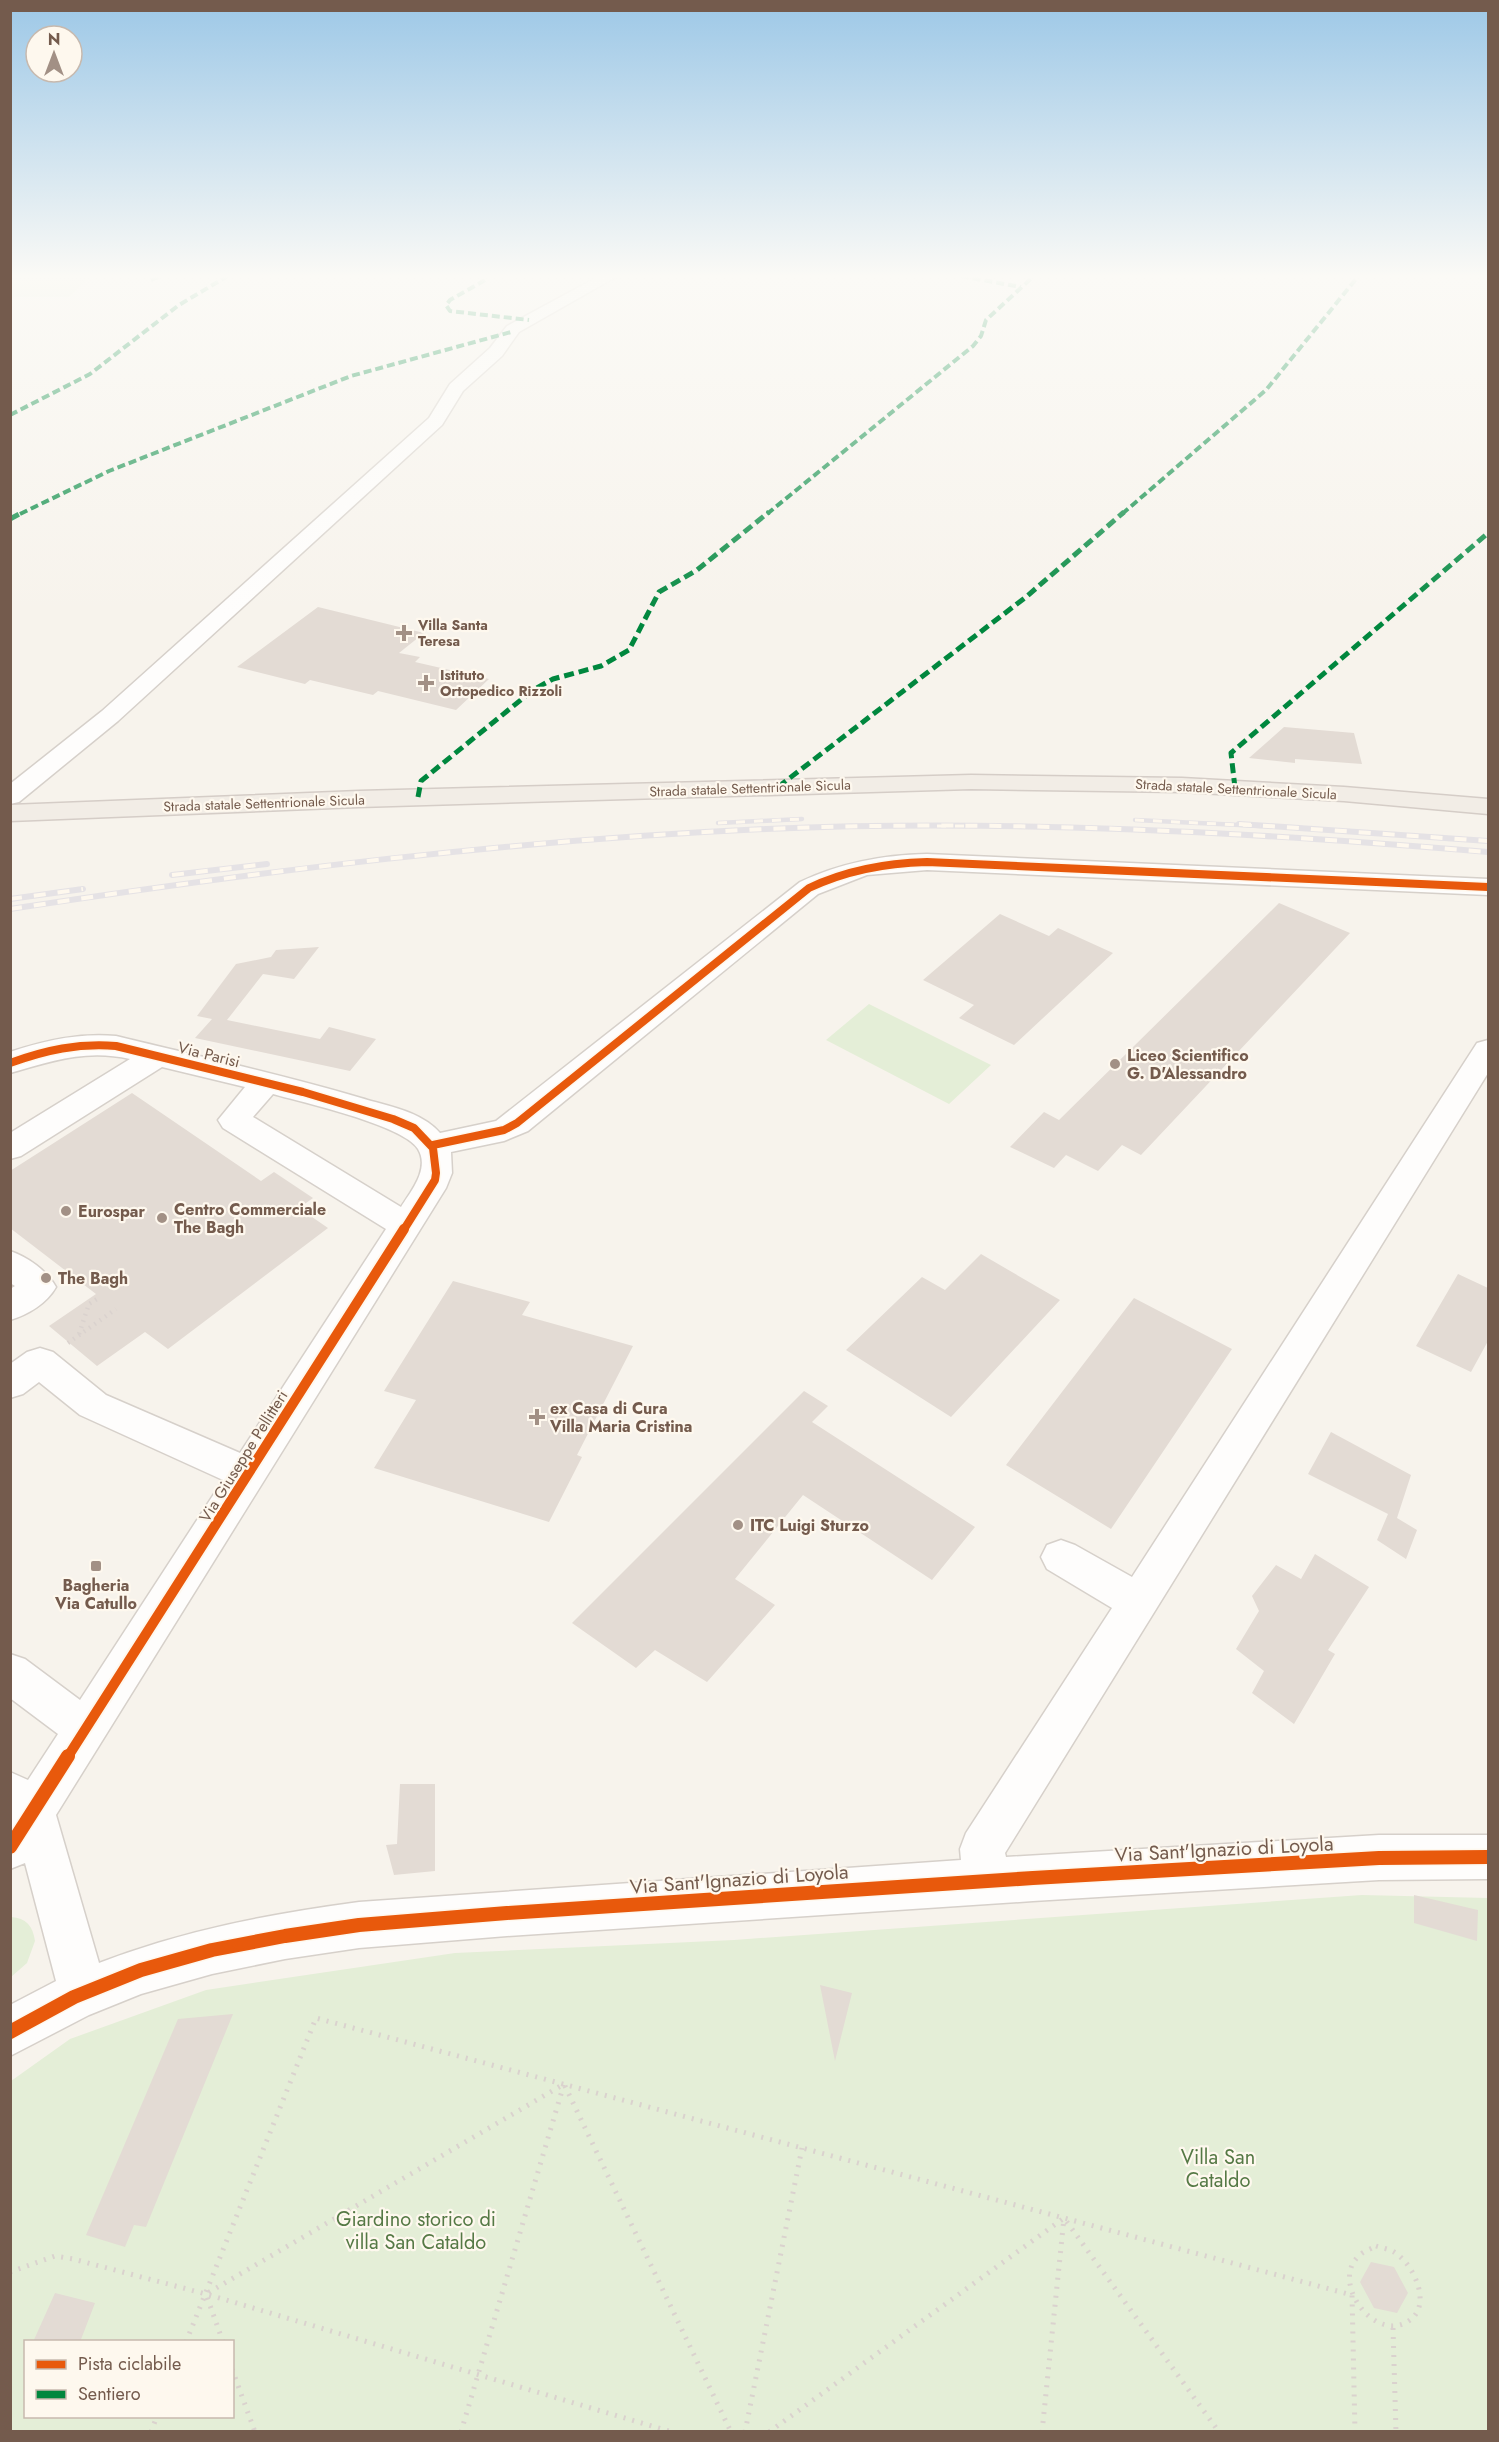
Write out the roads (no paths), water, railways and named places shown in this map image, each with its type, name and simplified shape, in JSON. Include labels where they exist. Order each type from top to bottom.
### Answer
[{"type":"main road","name":"Strada statale Settentrionale Sicula","points":[[10,813],[359,799],[971,782],[1182,785],[1344,794],[1488,807]]},
{"type":"street","points":[[10,797],[110,716],[436,421],[456,388]]},
{"type":"street","points":[[433,1145],[504,1130],[517,1123],[800,895],[832,876],[861,867],[891,862],[927,862],[1488,887]]},
{"type":"street","name":"Via Parisi","points":[[10,1063],[62,1046],[88,1042],[116,1046],[344,1104],[420,1131],[433,1145]]},
{"type":"street","points":[[987,1881],[982,1849],[1488,1050]]},
{"type":"street","points":[[10,1148],[157,1056]]},
{"type":"street","points":[[265,1083],[234,1120],[406,1226]]},
{"type":"street","name":"Via Giuseppe Pellitteri","points":[[18,1817],[86,1730],[435,1180],[439,1162],[433,1145]]},
{"type":"street","points":[[10,1264],[39,1287],[10,1307]]},
{"type":"street","points":[[10,1384],[40,1362],[93,1406],[249,1474]]},
{"type":"street","points":[[1061,1557],[1138,1602]]},
{"type":"street","points":[[10,1673],[86,1730]]},
{"type":"street","points":[[18,1817],[65,1920],[83,1992]]},
{"type":"street","name":"Via Sant'Ignazio di Loyola","points":[[10,2031],[83,1992],[204,1953],[329,1928],[456,1916],[987,1881],[1388,1858],[1488,1857]]},
{"type":"railway","points":[[718,823],[802,819]]},
{"type":"railway","points":[[1135,820],[1261,826]]},
{"type":"railway","points":[[1239,824],[1488,841]]},
{"type":"railway","points":[[10,909],[198,882],[481,849],[766,829],[947,826]]},
{"type":"railway","points":[[947,826],[966,826]]},
{"type":"railway","points":[[947,826],[1218,833],[1488,852]]},
{"type":"railway","points":[[172,875],[267,864]]},
{"type":"railway","points":[[10,899],[83,889]]},
{"type":"place","name":"Villa Santa Teresa","points":[[404,633]]},
{"type":"place","name":"Istituto Ortopedico Rizzoli","points":[[426,683]]},
{"type":"place","name":"Liceo Scientifico G. D'Alessandro","points":[[1115,1064]]},
{"type":"place","name":"Eurospar","points":[[66,1211]]},
{"type":"place","name":"Centro Commerciale The Bagh","points":[[162,1218]]},
{"type":"place","name":"The Bagh","points":[[46,1278]]},
{"type":"place","name":"ex Casa di Cura Villa Maria Cristina","points":[[537,1417]]},
{"type":"place","name":"ITC Luigi Sturzo","points":[[738,1525]]},
{"type":"place","name":"Bagheria Via Catullo","points":[[96,1566]]},
{"type":"park label","name":"Villa San Cataldo","points":[[1218,2168]]},
{"type":"park label","name":"Giardino storico di villa San Cataldo","points":[[416,2230]]}]
